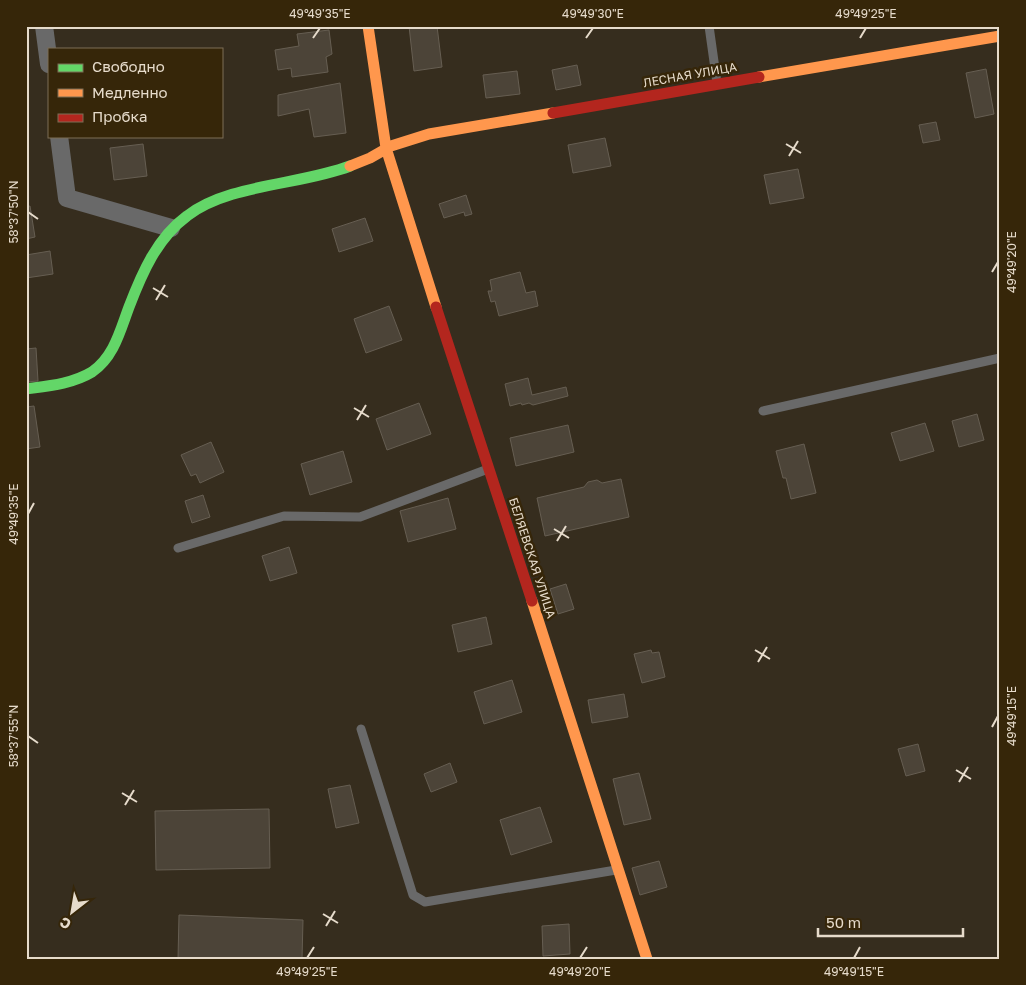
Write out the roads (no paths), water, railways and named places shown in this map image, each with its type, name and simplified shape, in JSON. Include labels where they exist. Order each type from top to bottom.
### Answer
[{"type":"street","points":[[44,26],[48,56]]},
{"type":"street","points":[[368,26],[386,148]]},
{"type":"street","name":"ЛЕСНАЯ УЛИЦА","points":[[171,228],[194,210],[217,199],[338,171],[370,158],[386,148],[429,134],[1000,36]]},
{"type":"street","points":[[26,389],[81,378],[98,368],[110,354],[142,276],[171,228],[67,198],[58,138]]},
{"type":"street","name":"БЕЛЯЕВСКАЯ УЛИЦА","points":[[386,148],[647,959]]},
{"type":"lane","points":[[709,26],[717,84]]},
{"type":"lane","points":[[763,411],[1000,358]]},
{"type":"lane","points":[[178,548],[284,516],[360,517],[488,468]]},
{"type":"lane","points":[[361,729],[413,895],[425,902],[618,870]]}]
